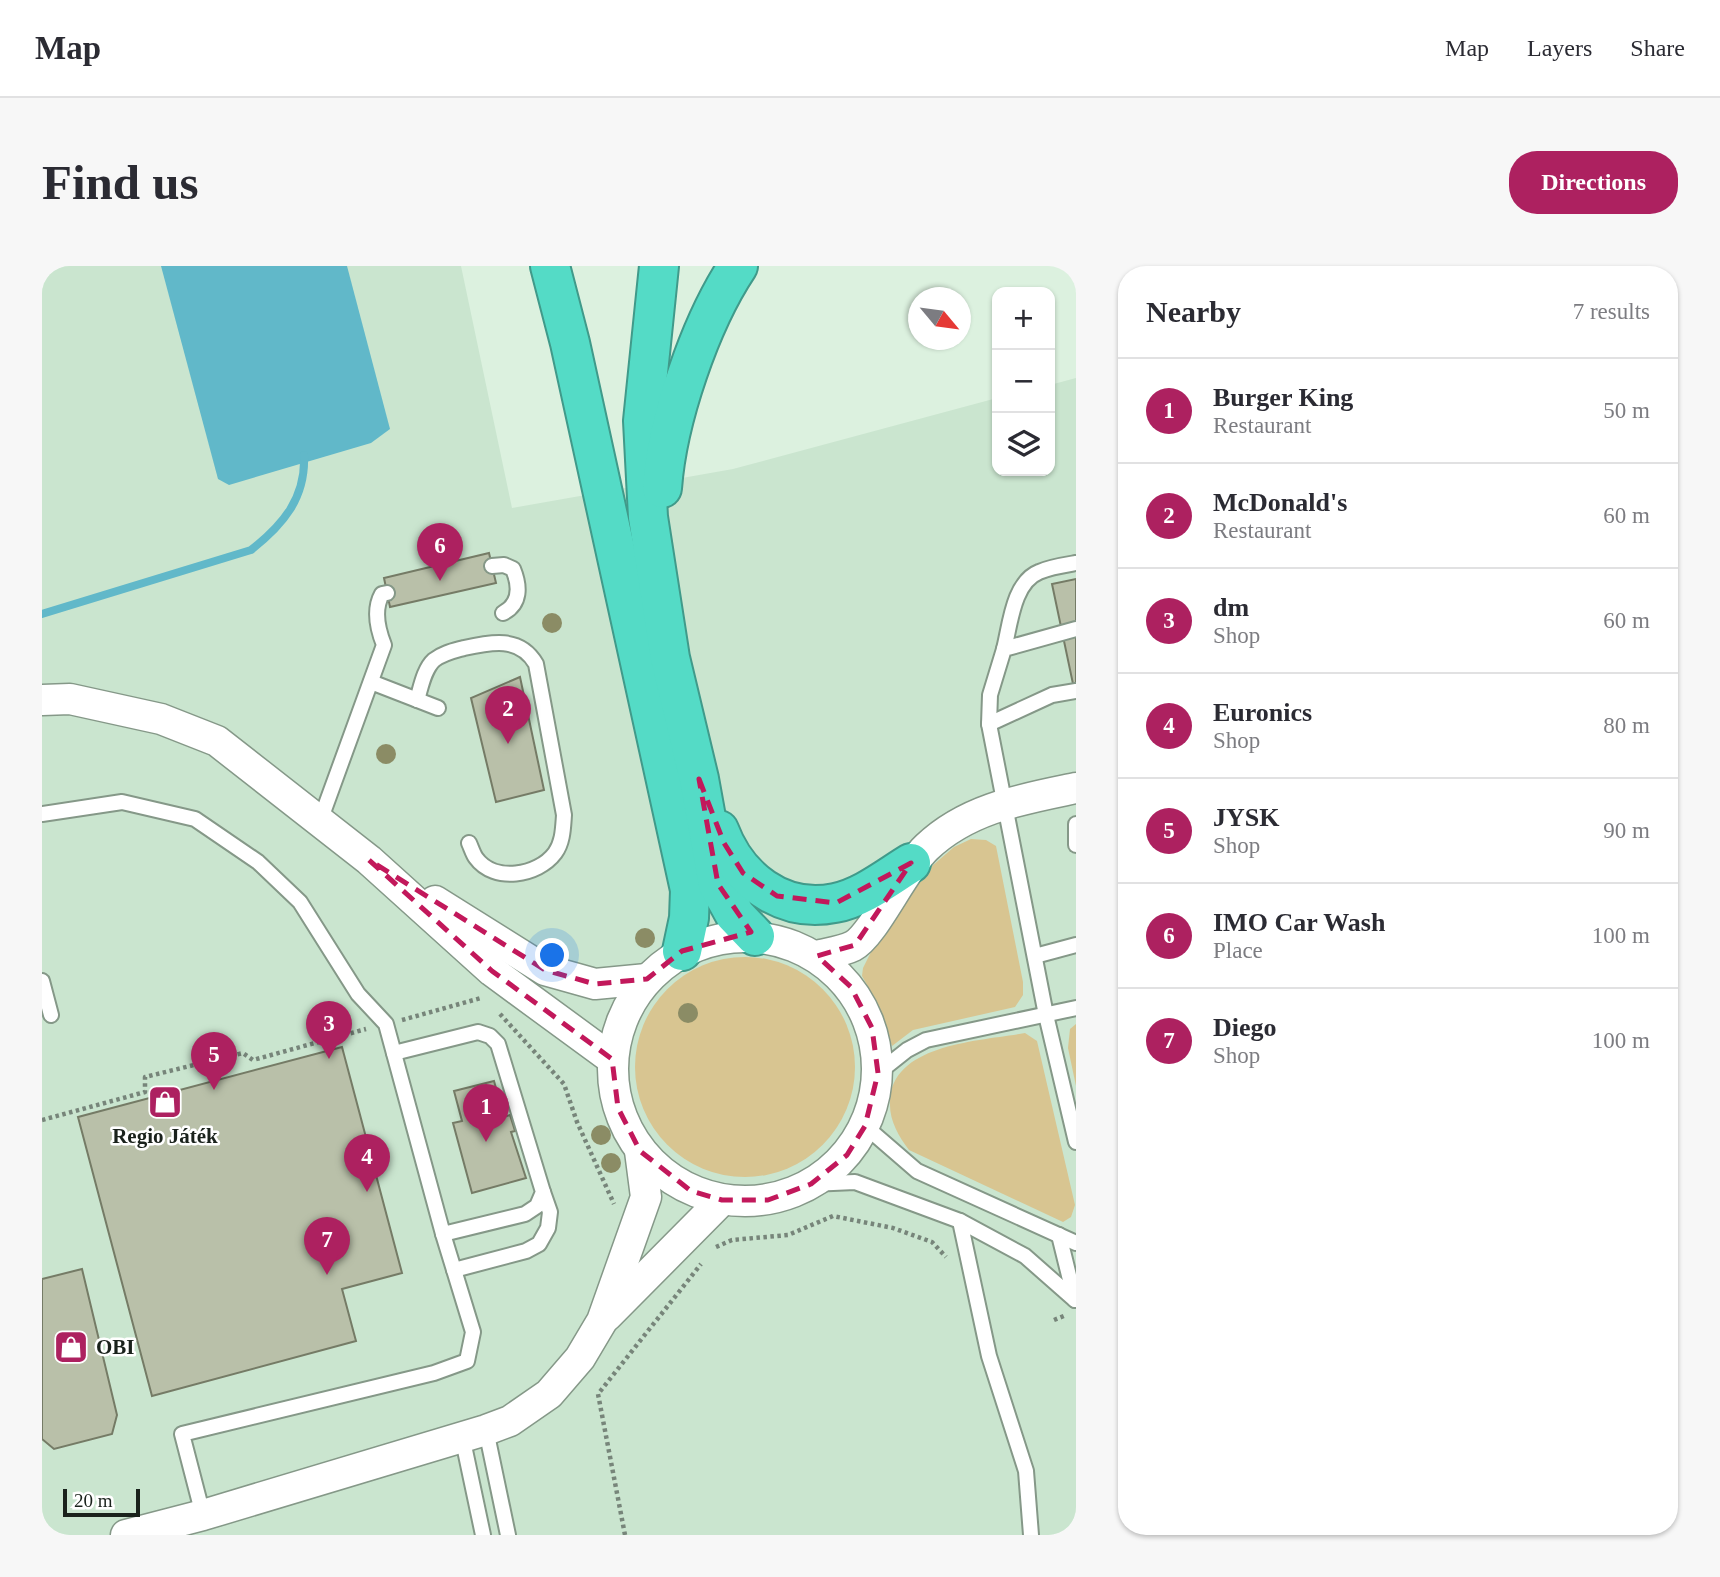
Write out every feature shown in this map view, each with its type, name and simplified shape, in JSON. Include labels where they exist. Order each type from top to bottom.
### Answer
[{"type":"highway","points":[[550,266],[570,343],[690,890],[689,918],[682,951]]},
{"type":"highway","points":[[630,615],[618,493],[631,357],[656,266]]},
{"type":"highway","points":[[656,266],[643,421],[648,517],[670,658],[699,779],[718,884],[735,915],[755,936]]},
{"type":"highway","points":[[670,658],[657,538],[663,471],[676,414],[703,336],[738,266]]},
{"type":"highway","points":[[699,779],[724,843],[743,873],[777,896],[816,905],[836,904],[854,897],[911,863]]},
{"type":"street","points":[[42,700],[70,699],[161,719],[217,741],[369,860],[492,971],[612,1059]]},
{"type":"street","points":[[817,956],[855,945],[872,926],[911,863],[929,845],[958,824],[1004,803],[1076,788]]},
{"type":"street","points":[[369,860],[544,970],[595,984],[647,979]]},
{"type":"street","points":[[730,936],[755,936],[787,942],[817,956],[851,987],[872,1028],[878,1073],[874,1100],[865,1126],[847,1155],[811,1184],[768,1200],[722,1200],[691,1191],[663,1174],[640,1151],[618,1108],[612,1059],[622,1021],[630,1003],[647,979],[682,951],[730,936]]},
{"type":"street","points":[[126,1535],[203,1515],[510,1421],[549,1394],[580,1358],[602,1321],[646,1197],[640,1151]]},
{"type":"street","points":[[602,1321],[722,1200]]},
{"type":"lane","points":[[1076,563],[1037,572],[1019,592],[990,695],[989,724],[1046,1015],[1076,1142]]},
{"type":"lane","points":[[492,566],[504,565],[513,569],[517,580],[519,589],[513,608],[503,613]]},
{"type":"lane","points":[[320,821],[384,645],[379,633],[377,603],[382,594],[387,593]]},
{"type":"lane","points":[[1004,649],[1076,629]]},
{"type":"lane","points":[[417,699],[428,668],[433,661],[446,653],[488,642],[505,643],[530,654],[536,664],[564,815],[562,839],[554,854],[536,868],[519,874],[493,872],[476,859],[469,842]]},
{"type":"lane","points":[[371,682],[438,708]]},
{"type":"lane","points":[[989,724],[1052,695],[1076,691]]},
{"type":"lane","points":[[42,814],[122,802],[195,819],[258,862],[300,902],[358,994],[386,1024],[443,1234],[473,1332],[467,1361],[391,1383],[182,1434],[203,1515]]},
{"type":"lane","points":[[1076,824],[1076,845]]},
{"type":"lane","points":[[1035,956],[1076,945]]},
{"type":"lane","points":[[42,981],[51,1015]]},
{"type":"lane","points":[[878,1073],[907,1049],[926,1040],[1076,1008]]},
{"type":"lane","points":[[394,1053],[478,1032],[490,1036],[498,1044],[550,1212],[548,1227],[539,1244],[526,1251],[454,1270]]},
{"type":"lane","points":[[865,1126],[917,1171],[1076,1243]]},
{"type":"lane","points":[[811,1184],[855,1182],[960,1222],[1025,1256],[1076,1300]]},
{"type":"lane","points":[[443,1234],[525,1214],[537,1206],[543,1192]]},
{"type":"lane","points":[[960,1222],[989,1356],[1026,1471],[1031,1535]]},
{"type":"lane","points":[[1059,1235],[1076,1300]]},
{"type":"lane","points":[[474,1433],[483,1535]]},
{"type":"lane","points":[[474,1433],[508,1535]]},
{"type":"path","points":[[710,1252],[716,1246],[732,1240],[788,1235],[833,1216],[893,1228],[932,1242],[949,1263]]},
{"type":"path","points":[[625,1535],[598,1394],[705,1259]]},
{"type":"highlighted area","points":[[699,779],[724,843],[743,873],[777,896],[836,903],[911,863],[855,945],[817,956],[851,987],[872,1028],[878,1073],[865,1126],[847,1155],[811,1184],[768,1200],[722,1200],[691,1191],[640,1151],[618,1108],[612,1059],[492,971],[369,860],[545,970],[595,984],[647,979],[682,951],[751,932],[718,884]]},
{"type":"shaded area","points":[[42,266],[461,266],[512,508],[733,469],[992,399],[992,476],[1055,476],[1055,384],[1076,378],[1076,1535],[42,1535]]},
{"type":"shaded area","points":[[971,839],[986,840],[996,846],[1023,982],[1023,995],[1015,1007],[913,1030],[892,1046],[877,1003],[862,976],[863,968],[876,942],[924,873],[954,847]]},
{"type":"shaded area","points":[[756,957],[787,965],[806,975],[823,989],[837,1006],[847,1025],[853,1045],[853,1089],[847,1109],[837,1128],[823,1145],[806,1159],[777,1173],[734,1177],[713,1173],[693,1164],[675,1152],[660,1137],[639,1099],[635,1056],[639,1035],[648,1015],[660,997],[675,982],[713,961]]},
{"type":"shaded area","points":[[1076,1024],[1076,1086],[1068,1048],[1070,1029]]},
{"type":"shaded area","points":[[1025,1033],[1037,1041],[1075,1205],[1071,1217],[1063,1222],[909,1150],[891,1115],[890,1101],[895,1082],[906,1067],[922,1056],[964,1043]]},
{"type":"water","points":[[161,266],[347,266],[390,429],[371,443],[229,485],[218,479]]},
{"type":"building","points":[[489,553],[496,583],[390,607],[384,578]]},
{"type":"building","points":[[1076,579],[1076,698],[1052,584]]},
{"type":"building","points":[[520,677],[544,790],[496,802],[471,698]]},
{"type":"building","points":[[342,1047],[402,1273],[342,1289],[356,1341],[152,1396],[78,1117]]},
{"type":"building","points":[[494,1081],[504,1117],[510,1115],[515,1131],[511,1132],[526,1178],[472,1193],[453,1123],[462,1121],[454,1091]]},
{"type":"building","name":"OBI","points":[[82,1269],[117,1415],[112,1434],[54,1449],[42,1439],[42,1279]]},
{"type":"waterway","points":[[42,614],[251,550],[273,531],[297,497],[304,470],[304,455]]},
{"type":"place","name":"IMO Car Wash","points":[[440,581]]},
{"type":"place","name":"McDonald's","points":[[508,744]]},
{"type":"place","name":"dm","points":[[329,1059]]},
{"type":"place","name":"JYSK","points":[[214,1090]]},
{"type":"place","name":"Regio Játék","points":[[165,1102]]},
{"type":"place","name":"Burger King","points":[[486,1142]]},
{"type":"place","name":"Euronics","points":[[367,1192]]},
{"type":"place","name":"Diego","points":[[327,1275]]},
{"type":"place","name":"OBI","points":[[71,1347]]}]
